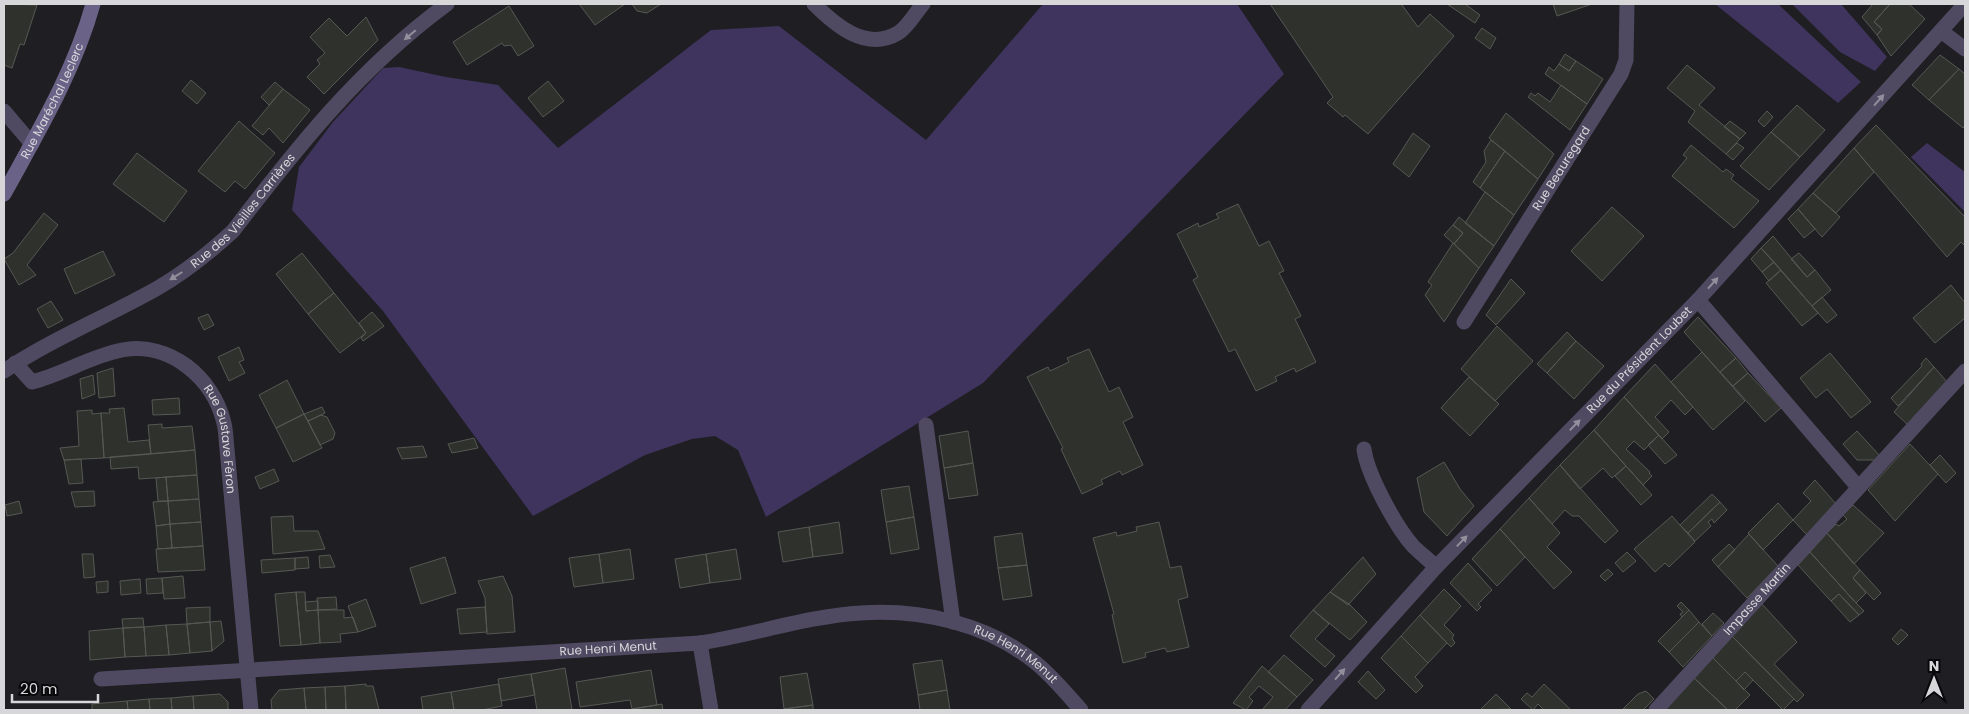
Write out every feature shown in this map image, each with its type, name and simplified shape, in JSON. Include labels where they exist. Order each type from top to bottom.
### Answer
[{"type":"main road","name":"Rue Maréchal Leclerc","points":[[4,194],[69,72],[93,4]]},
{"type":"street","name":"Rue des Vieilles Carrières","points":[[10,367],[47,345],[158,288],[214,248],[233,231],[338,101],[378,61],[447,4]]},
{"type":"street","points":[[814,4],[834,23],[860,38],[879,38],[898,33],[923,4]]},
{"type":"street","name":"Rue Beauregard","points":[[1464,322],[1621,74],[1626,60],[1627,4]]},
{"type":"street","name":"Rue du Président Loubet","points":[[1308,710],[1436,567],[1698,300],[1965,4]]},
{"type":"street","points":[[1941,31],[1965,50]]},
{"type":"street","points":[[4,111],[32,144]]},
{"type":"street","points":[[1698,300],[1858,487]]},
{"type":"street","name":"Rue Gustave Féron","points":[[10,367],[32,382],[103,355],[147,348],[166,353],[183,363],[200,378],[214,398],[224,422],[251,710]]},
{"type":"street","name":"Impasse Martin","points":[[1656,710],[1965,371]]},
{"type":"street","points":[[926,425],[953,622]]},
{"type":"street","points":[[1364,449],[1365,458],[1381,494],[1412,545],[1436,567]]},
{"type":"street","name":"Rue Henri Menut","points":[[100,679],[700,643],[744,636],[814,620],[860,613],[898,613],[953,622],[974,628],[1007,644],[1029,658],[1081,710]]},
{"type":"street","points":[[700,643],[711,710]]},
{"type":"shaded area","points":[[1043,4],[1237,4],[1284,74],[983,383],[766,517],[738,450],[715,436],[692,439],[645,455],[533,516],[383,311],[292,210],[299,167],[333,122],[383,68],[399,67],[498,85],[558,148],[711,30],[779,26],[926,140]]},
{"type":"shaded area","points":[[1715,4],[1778,4],[1861,82],[1838,103]]},
{"type":"shaded area","points":[[1792,4],[1841,4],[1887,57],[1875,71],[1840,52]]},
{"type":"shaded area","points":[[1927,143],[1965,172],[1965,212],[1911,157]]},
{"type":"building","points":[[4,4],[37,5],[24,45],[20,44],[12,68],[4,65]]},
{"type":"building","points":[[579,4],[625,4],[595,25]]},
{"type":"building","points":[[632,4],[661,4],[647,13],[637,11]]},
{"type":"building","points":[[1270,4],[1404,4],[1402,5],[1418,27],[1430,14],[1454,36],[1368,134],[1345,115],[1343,117],[1327,103],[1333,97]]},
{"type":"building","points":[[1447,4],[1465,4],[1480,15],[1475,23]]},
{"type":"building","points":[[1553,4],[1592,4],[1557,16]]},
{"type":"building","points":[[1873,4],[1890,4],[1874,22],[1882,29],[1877,35],[1862,17]]},
{"type":"building","points":[[1890,4],[1909,4],[1925,19],[1891,56],[1877,35],[1882,29],[1874,22]]},
{"type":"building","points":[[509,6],[534,46],[518,56],[511,45],[504,46],[502,43],[467,65],[453,42]]},
{"type":"building","points":[[366,17],[378,40],[324,94],[307,77],[320,64],[317,60],[325,53],[310,37],[329,18],[347,36]]},
{"type":"building","points":[[1482,28],[1496,38],[1490,49],[1475,38]]},
{"type":"building","points":[[1565,54],[1576,61],[1569,71],[1559,64]]},
{"type":"building","points":[[1940,55],[1959,69],[1929,100],[1912,85]]},
{"type":"building","points":[[1576,61],[1603,79],[1587,104],[1545,74],[1549,67],[1554,71],[1559,64],[1569,71]]},
{"type":"building","points":[[1687,65],[1715,88],[1699,105],[1740,139],[1726,154],[1688,122],[1695,111],[1667,88]]},
{"type":"building","points":[[1959,69],[1965,74],[1965,125],[1963,128],[1929,100]]},
{"type":"building","points":[[191,80],[206,93],[197,104],[182,91]]},
{"type":"building","points":[[548,81],[564,101],[543,117],[528,98]]},
{"type":"building","points":[[275,82],[283,89],[269,105],[261,97]]},
{"type":"building","points":[[1561,85],[1587,104],[1570,130],[1528,97],[1531,93],[1535,96],[1538,93],[1550,102]]},
{"type":"building","points":[[283,89],[310,110],[283,143],[269,128],[263,135],[252,126]]},
{"type":"building","points":[[1797,105],[1825,130],[1800,157],[1771,132]]},
{"type":"building","points":[[1767,111],[1773,117],[1764,127],[1758,121]]},
{"type":"building","points":[[1506,113],[1554,154],[1538,179],[1489,138]]},
{"type":"building","points":[[239,121],[275,153],[245,189],[235,181],[225,192],[198,171]]},
{"type":"building","points":[[1730,121],[1746,133],[1740,139],[1724,127]]},
{"type":"building","points":[[1876,125],[1965,217],[1965,246],[1961,242],[1947,257],[1854,148]]},
{"type":"building","points":[[1771,132],[1800,157],[1769,190],[1740,166]]},
{"type":"building","points":[[1413,133],[1430,146],[1409,177],[1393,164]]},
{"type":"building","points":[[1491,140],[1505,151],[1480,188],[1473,182],[1486,162],[1484,151]]},
{"type":"building","points":[[1737,143],[1744,148],[1733,160],[1726,154]]},
{"type":"building","points":[[1691,145],[1723,172],[1726,169],[1734,175],[1731,179],[1759,201],[1734,228],[1672,176],[1687,158],[1683,155]]},
{"type":"building","points":[[1854,148],[1874,172],[1836,213],[1813,193]]},
{"type":"building","points":[[1505,151],[1538,179],[1514,215],[1480,188]]},
{"type":"building","points":[[137,153],[187,191],[164,222],[113,184]]},
{"type":"building","points":[[1485,192],[1514,215],[1494,246],[1465,223]]},
{"type":"building","points":[[1813,193],[1840,217],[1822,237],[1798,209]]},
{"type":"building","points":[[1238,204],[1259,246],[1269,241],[1284,271],[1279,273],[1301,316],[1295,319],[1316,362],[1296,372],[1294,368],[1275,377],[1277,381],[1256,391],[1235,349],[1229,352],[1193,280],[1198,277],[1177,234],[1198,223],[1199,227],[1219,218],[1216,214]]},
{"type":"building","points":[[1612,207],[1644,236],[1602,281],[1571,251]]},
{"type":"building","points":[[1798,209],[1815,229],[1804,238],[1788,219]]},
{"type":"building","points":[[44,213],[58,225],[27,265],[36,275],[19,285],[4,259],[13,253]]},
{"type":"building","points":[[1459,217],[1494,246],[1479,268],[1454,244],[1463,233],[1453,225]]},
{"type":"building","points":[[1453,225],[1463,233],[1454,244],[1444,235]]},
{"type":"building","points":[[1773,236],[1807,277],[1815,270],[1831,290],[1812,306],[1761,248]]},
{"type":"building","points":[[1453,243],[1479,268],[1444,322],[1425,295],[1432,285],[1428,282]]},
{"type":"building","points":[[1761,248],[1774,262],[1762,272],[1751,259]]},
{"type":"building","points":[[103,251],[115,275],[75,294],[64,269]]},
{"type":"building","points":[[302,253],[334,293],[308,314],[276,274]]},
{"type":"building","points":[[1799,253],[1815,270],[1807,277],[1791,259]]},
{"type":"building","points":[[1774,262],[1781,270],[1769,281],[1762,272]]},
{"type":"building","points":[[1781,270],[1818,313],[1802,326],[1766,283]]},
{"type":"building","points":[[1511,279],[1525,293],[1496,325],[1486,315]]},
{"type":"building","points":[[1951,285],[1965,303],[1965,318],[1935,343],[1913,318]]},
{"type":"building","points":[[334,293],[366,333],[340,353],[308,314]]},
{"type":"building","points":[[1822,297],[1837,315],[1827,323],[1812,306]]},
{"type":"building","points":[[51,301],[63,320],[48,328],[37,309]]},
{"type":"building","points":[[372,312],[384,326],[363,341],[361,338],[366,333],[359,323]]},
{"type":"building","points":[[208,314],[214,325],[204,330],[198,318]]},
{"type":"building","points":[[1698,317],[1736,358],[1720,372],[1684,332]]},
{"type":"building","points":[[1497,326],[1533,361],[1495,401],[1461,369]]},
{"type":"building","points":[[1567,332],[1576,341],[1547,373],[1537,364]]},
{"type":"building","points":[[1576,341],[1604,366],[1574,399],[1547,373]]},
{"type":"building","points":[[239,347],[244,360],[239,362],[245,373],[229,381],[218,357]]},
{"type":"building","points":[[1089,349],[1109,392],[1119,387],[1133,417],[1123,422],[1143,465],[1122,475],[1120,471],[1101,480],[1103,484],[1082,494],[1061,449],[1063,448],[1027,377],[1048,367],[1050,371],[1069,362],[1067,358]]},
{"type":"building","points":[[1702,352],[1745,401],[1713,430],[1671,382]]},
{"type":"building","points":[[1830,353],[1871,402],[1851,418],[1827,389],[1816,398],[1800,378]]},
{"type":"building","points":[[1736,358],[1748,373],[1733,386],[1720,372]]},
{"type":"building","points":[[1926,358],[1934,367],[1898,406],[1891,398],[1922,366],[1921,364]]},
{"type":"building","points":[[1655,364],[1693,407],[1685,415],[1671,400],[1655,417],[1669,432],[1662,439],[1624,397]]},
{"type":"building","points":[[1934,367],[1948,383],[1908,425],[1894,412]]},
{"type":"building","points":[[113,368],[115,396],[99,398],[97,373]]},
{"type":"building","points":[[1748,373],[1781,408],[1765,422],[1733,386]]},
{"type":"building","points":[[93,375],[95,394],[82,399],[80,379]]},
{"type":"building","points":[[1469,377],[1499,404],[1470,436],[1441,408]]},
{"type":"building","points":[[287,380],[304,414],[276,428],[259,395]]},
{"type":"building","points":[[1624,397],[1659,435],[1644,450],[1634,441],[1626,449],[1652,476],[1643,485],[1594,430]]},
{"type":"building","points":[[179,398],[180,414],[153,415],[152,400]]},
{"type":"building","points":[[322,407],[325,413],[308,421],[304,414]]},
{"type":"building","points":[[124,408],[128,442],[149,440],[151,454],[104,458],[101,413],[110,413],[109,409]]},
{"type":"building","points":[[92,410],[92,414],[101,413],[104,458],[64,460],[60,448],[79,446],[77,411]]},
{"type":"building","points":[[304,414],[322,448],[293,462],[276,428]]},
{"type":"building","points":[[321,415],[327,417],[335,433],[333,439],[320,445],[308,421]]},
{"type":"building","points":[[162,424],[162,428],[192,426],[195,450],[151,454],[148,425]]},
{"type":"building","points":[[1594,430],[1626,466],[1612,478],[1603,468],[1580,489],[1560,465]]},
{"type":"building","points":[[968,431],[973,463],[944,468],[939,436]]},
{"type":"building","points":[[1857,431],[1880,456],[1875,460],[1857,460],[1843,444]]},
{"type":"building","points":[[1659,435],[1677,455],[1665,464],[1648,445]]},
{"type":"building","points":[[474,438],[478,448],[452,453],[448,444]]},
{"type":"building","points":[[1910,444],[1938,474],[1895,521],[1868,490]]},
{"type":"building","points":[[423,446],[427,457],[402,459],[397,448]]},
{"type":"building","points":[[195,450],[197,475],[139,479],[138,467],[111,469],[110,457]]},
{"type":"building","points":[[1940,455],[1956,473],[1946,483],[1930,465]]},
{"type":"building","points":[[81,459],[83,483],[69,484],[64,460]]},
{"type":"building","points":[[1444,462],[1460,489],[1474,506],[1447,536],[1424,512],[1417,478]]},
{"type":"building","points":[[973,463],[978,495],[949,499],[944,468]]},
{"type":"building","points":[[1560,465],[1618,531],[1605,543],[1579,516],[1572,516],[1565,510],[1552,524],[1529,498]]},
{"type":"building","points":[[1626,466],[1652,495],[1641,505],[1615,476]]},
{"type":"building","points":[[274,469],[279,481],[260,489],[255,477]]},
{"type":"building","points":[[197,475],[199,499],[168,501],[166,477]]},
{"type":"building","points":[[166,477],[168,501],[158,501],[156,478]]},
{"type":"building","points":[[1815,480],[1836,504],[1807,535],[1793,520],[1811,501],[1803,493]]},
{"type":"building","points":[[909,486],[914,517],[886,522],[881,490]]},
{"type":"building","points":[[94,491],[95,506],[75,507],[71,492]]},
{"type":"building","points":[[1712,494],[1720,502],[1688,533],[1680,525]]},
{"type":"building","points":[[1529,498],[1560,533],[1547,547],[1572,572],[1554,589],[1500,529]]},
{"type":"building","points":[[199,499],[201,522],[170,524],[168,501]]},
{"type":"building","points":[[19,501],[22,513],[7,516],[5,505]]},
{"type":"building","points":[[168,501],[170,524],[156,526],[153,502]]},
{"type":"building","points":[[1720,502],[1727,510],[1714,523],[1712,519],[1708,522],[1711,526],[1695,541],[1688,533]]},
{"type":"building","points":[[1778,503],[1793,520],[1763,550],[1748,533]]},
{"type":"building","points":[[1853,505],[1884,533],[1854,564],[1827,533],[1836,524],[1839,526],[1847,519],[1843,515]]},
{"type":"building","points":[[293,516],[294,531],[318,531],[325,549],[273,554],[271,517]]},
{"type":"building","points":[[1672,516],[1695,542],[1669,567],[1665,563],[1655,572],[1634,549]]},
{"type":"building","points":[[914,517],[919,549],[891,554],[886,522]]},
{"type":"building","points":[[201,522],[203,546],[172,548],[170,524]]},
{"type":"building","points":[[839,522],[843,553],[813,557],[809,527]]},
{"type":"building","points":[[1159,522],[1170,568],[1181,566],[1188,597],[1178,600],[1189,647],[1167,652],[1165,648],[1145,653],[1146,657],[1123,663],[1112,615],[1114,614],[1093,538],[1116,532],[1117,536],[1137,531],[1136,527]]},
{"type":"building","points":[[170,524],[172,548],[158,549],[156,526]]},
{"type":"building","points":[[809,527],[813,557],[783,562],[778,532]]},
{"type":"building","points":[[1500,529],[1525,557],[1497,586],[1472,559]]},
{"type":"building","points":[[1022,533],[1027,565],[998,568],[994,537]]},
{"type":"building","points":[[1827,533],[1860,570],[1853,578],[1866,593],[1856,603],[1810,552]]},
{"type":"building","points":[[1749,534],[1778,566],[1747,598],[1718,567]]},
{"type":"building","points":[[1729,544],[1735,550],[1718,567],[1712,560]]},
{"type":"building","points":[[203,546],[205,570],[158,572],[156,549]]},
{"type":"building","points":[[630,549],[634,579],[603,583],[599,554]]},
{"type":"building","points":[[736,549],[741,579],[710,583],[706,554]]},
{"type":"building","points":[[1627,552],[1636,561],[1623,572],[1615,563]]},
{"type":"building","points":[[1810,552],[1864,611],[1859,615],[1839,594],[1831,601],[1828,598],[1798,565]]},
{"type":"building","points":[[82,554],[93,554],[95,577],[84,578]]},
{"type":"building","points":[[599,554],[603,583],[574,587],[569,558]]},
{"type":"building","points":[[706,554],[710,583],[680,588],[675,559]]},
{"type":"building","points":[[330,555],[335,567],[320,568],[319,556]]},
{"type":"building","points":[[308,557],[309,568],[295,569],[295,558]]},
{"type":"building","points":[[445,557],[456,593],[421,604],[410,568]]},
{"type":"building","points":[[1363,557],[1376,574],[1348,605],[1330,592]]},
{"type":"building","points":[[295,558],[295,570],[262,573],[261,560]]},
{"type":"building","points":[[1468,563],[1492,590],[1478,604],[1481,607],[1477,611],[1450,583]]},
{"type":"building","points":[[1027,565],[1032,596],[1003,600],[998,568]]},
{"type":"building","points":[[1608,569],[1613,574],[1605,581],[1600,576]]},
{"type":"building","points":[[1860,570],[1881,593],[1874,600],[1853,578]]},
{"type":"building","points":[[183,576],[185,598],[164,599],[162,578]]},
{"type":"building","points":[[503,576],[512,596],[515,632],[487,634],[485,598],[478,581]]},
{"type":"building","points":[[162,578],[163,593],[147,594],[146,579]]},
{"type":"building","points":[[140,579],[141,593],[121,595],[120,581]]},
{"type":"building","points":[[108,581],[108,592],[97,593],[96,582]]},
{"type":"building","points":[[1444,589],[1461,606],[1444,625],[1454,635],[1452,638],[1455,643],[1451,647],[1420,615]]},
{"type":"building","points":[[296,592],[305,592],[306,611],[318,610],[320,643],[301,645]]},
{"type":"building","points":[[296,592],[301,645],[280,646],[275,594]]},
{"type":"building","points":[[1330,592],[1349,604],[1367,622],[1350,640],[1313,610]]},
{"type":"building","points":[[1839,594],[1859,615],[1850,622],[1831,601]]},
{"type":"building","points":[[336,597],[337,609],[318,610],[317,598]]},
{"type":"building","points":[[366,599],[376,626],[358,632],[348,606]]},
{"type":"building","points":[[318,601],[318,610],[306,611],[305,602]]},
{"type":"building","points":[[1681,602],[1689,610],[1682,617],[1680,614],[1683,612],[1677,606]]},
{"type":"building","points":[[1762,604],[1797,642],[1774,664],[1804,695],[1797,702],[1732,636]]},
{"type":"building","points":[[210,607],[210,622],[187,624],[186,608]]},
{"type":"building","points":[[485,607],[487,632],[460,634],[457,609]]},
{"type":"building","points":[[318,610],[344,610],[344,618],[353,617],[358,632],[340,634],[341,642],[320,643]]},
{"type":"building","points":[[1313,610],[1329,624],[1315,639],[1335,656],[1325,667],[1290,636]]},
{"type":"building","points":[[1689,610],[1699,622],[1669,652],[1658,641]]},
{"type":"building","points":[[1713,613],[1724,623],[1712,636],[1702,624]]},
{"type":"building","points":[[1420,615],[1447,643],[1428,663],[1401,636]]},
{"type":"building","points":[[143,618],[144,627],[123,628],[122,619]]},
{"type":"building","points":[[221,621],[224,641],[212,651],[210,622]]},
{"type":"building","points":[[210,622],[212,651],[190,653],[187,624]]},
{"type":"building","points":[[1699,622],[1712,636],[1683,667],[1669,652]]},
{"type":"building","points":[[187,624],[190,653],[169,655],[166,625]]},
{"type":"building","points":[[166,625],[169,655],[146,656],[144,627]]},
{"type":"building","points":[[144,627],[146,656],[125,657],[123,628]]},
{"type":"building","points":[[123,628],[125,657],[90,660],[89,631]]},
{"type":"building","points":[[1901,629],[1908,635],[1898,645],[1892,639]]},
{"type":"building","points":[[1401,636],[1428,663],[1415,677],[1423,686],[1416,693],[1381,658]]},
{"type":"building","points":[[1732,636],[1794,699],[1783,710],[1745,672],[1736,681],[1712,657]]},
{"type":"building","points":[[1284,655],[1313,680],[1297,697],[1268,672]]},
{"type":"building","points":[[1712,657],[1750,695],[1735,710],[1728,710],[1693,677]]},
{"type":"building","points":[[942,660],[947,690],[918,695],[913,664]]},
{"type":"building","points":[[1262,666],[1297,697],[1285,710],[1262,710],[1273,697],[1259,686],[1249,697],[1253,701],[1246,710],[1233,703]]},
{"type":"building","points":[[565,668],[572,710],[537,710],[531,674]]},
{"type":"building","points":[[651,670],[657,705],[632,709],[630,700],[580,707],[576,682]]},
{"type":"building","points":[[1368,671],[1385,690],[1376,699],[1358,682]]},
{"type":"building","points":[[1745,672],[1753,680],[1744,690],[1736,681]]},
{"type":"building","points":[[807,673],[813,705],[784,709],[780,677]]},
{"type":"building","points":[[531,674],[535,695],[501,701],[498,679]]},
{"type":"building","points":[[1693,677],[1728,710],[1663,710]]},
{"type":"building","points":[[366,684],[366,686],[373,686],[379,710],[346,710],[345,686]]},
{"type":"building","points":[[499,684],[502,706],[482,710],[454,710],[451,692]]},
{"type":"building","points":[[1544,684],[1571,710],[1544,710],[1538,704],[1533,710],[1521,699],[1527,693],[1532,697]]},
{"type":"building","points":[[345,686],[346,710],[326,710],[325,687]]},
{"type":"building","points":[[325,687],[326,710],[306,710],[304,688]]},
{"type":"building","points":[[304,688],[306,710],[272,710],[271,700],[279,690]]},
{"type":"building","points":[[947,690],[950,710],[920,710],[918,695]]},
{"type":"building","points":[[1646,691],[1654,699],[1643,710],[1623,709],[1638,694]]},
{"type":"building","points":[[451,692],[454,710],[423,710],[421,697]]},
{"type":"building","points":[[220,694],[228,702],[228,710],[194,710],[193,696]]},
{"type":"building","points":[[1496,694],[1511,709],[1480,710]]},
{"type":"building","points":[[193,696],[194,710],[172,710],[171,698]]},
{"type":"building","points":[[171,698],[172,710],[150,710],[149,699]]},
{"type":"building","points":[[149,699],[150,710],[128,710],[127,701]]},
{"type":"building","points":[[127,701],[128,710],[92,710],[92,704]]},
{"type":"building","points":[[662,704],[663,710],[632,710],[632,709]]},
{"type":"building","points":[[813,705],[813,710],[784,709]]}]
